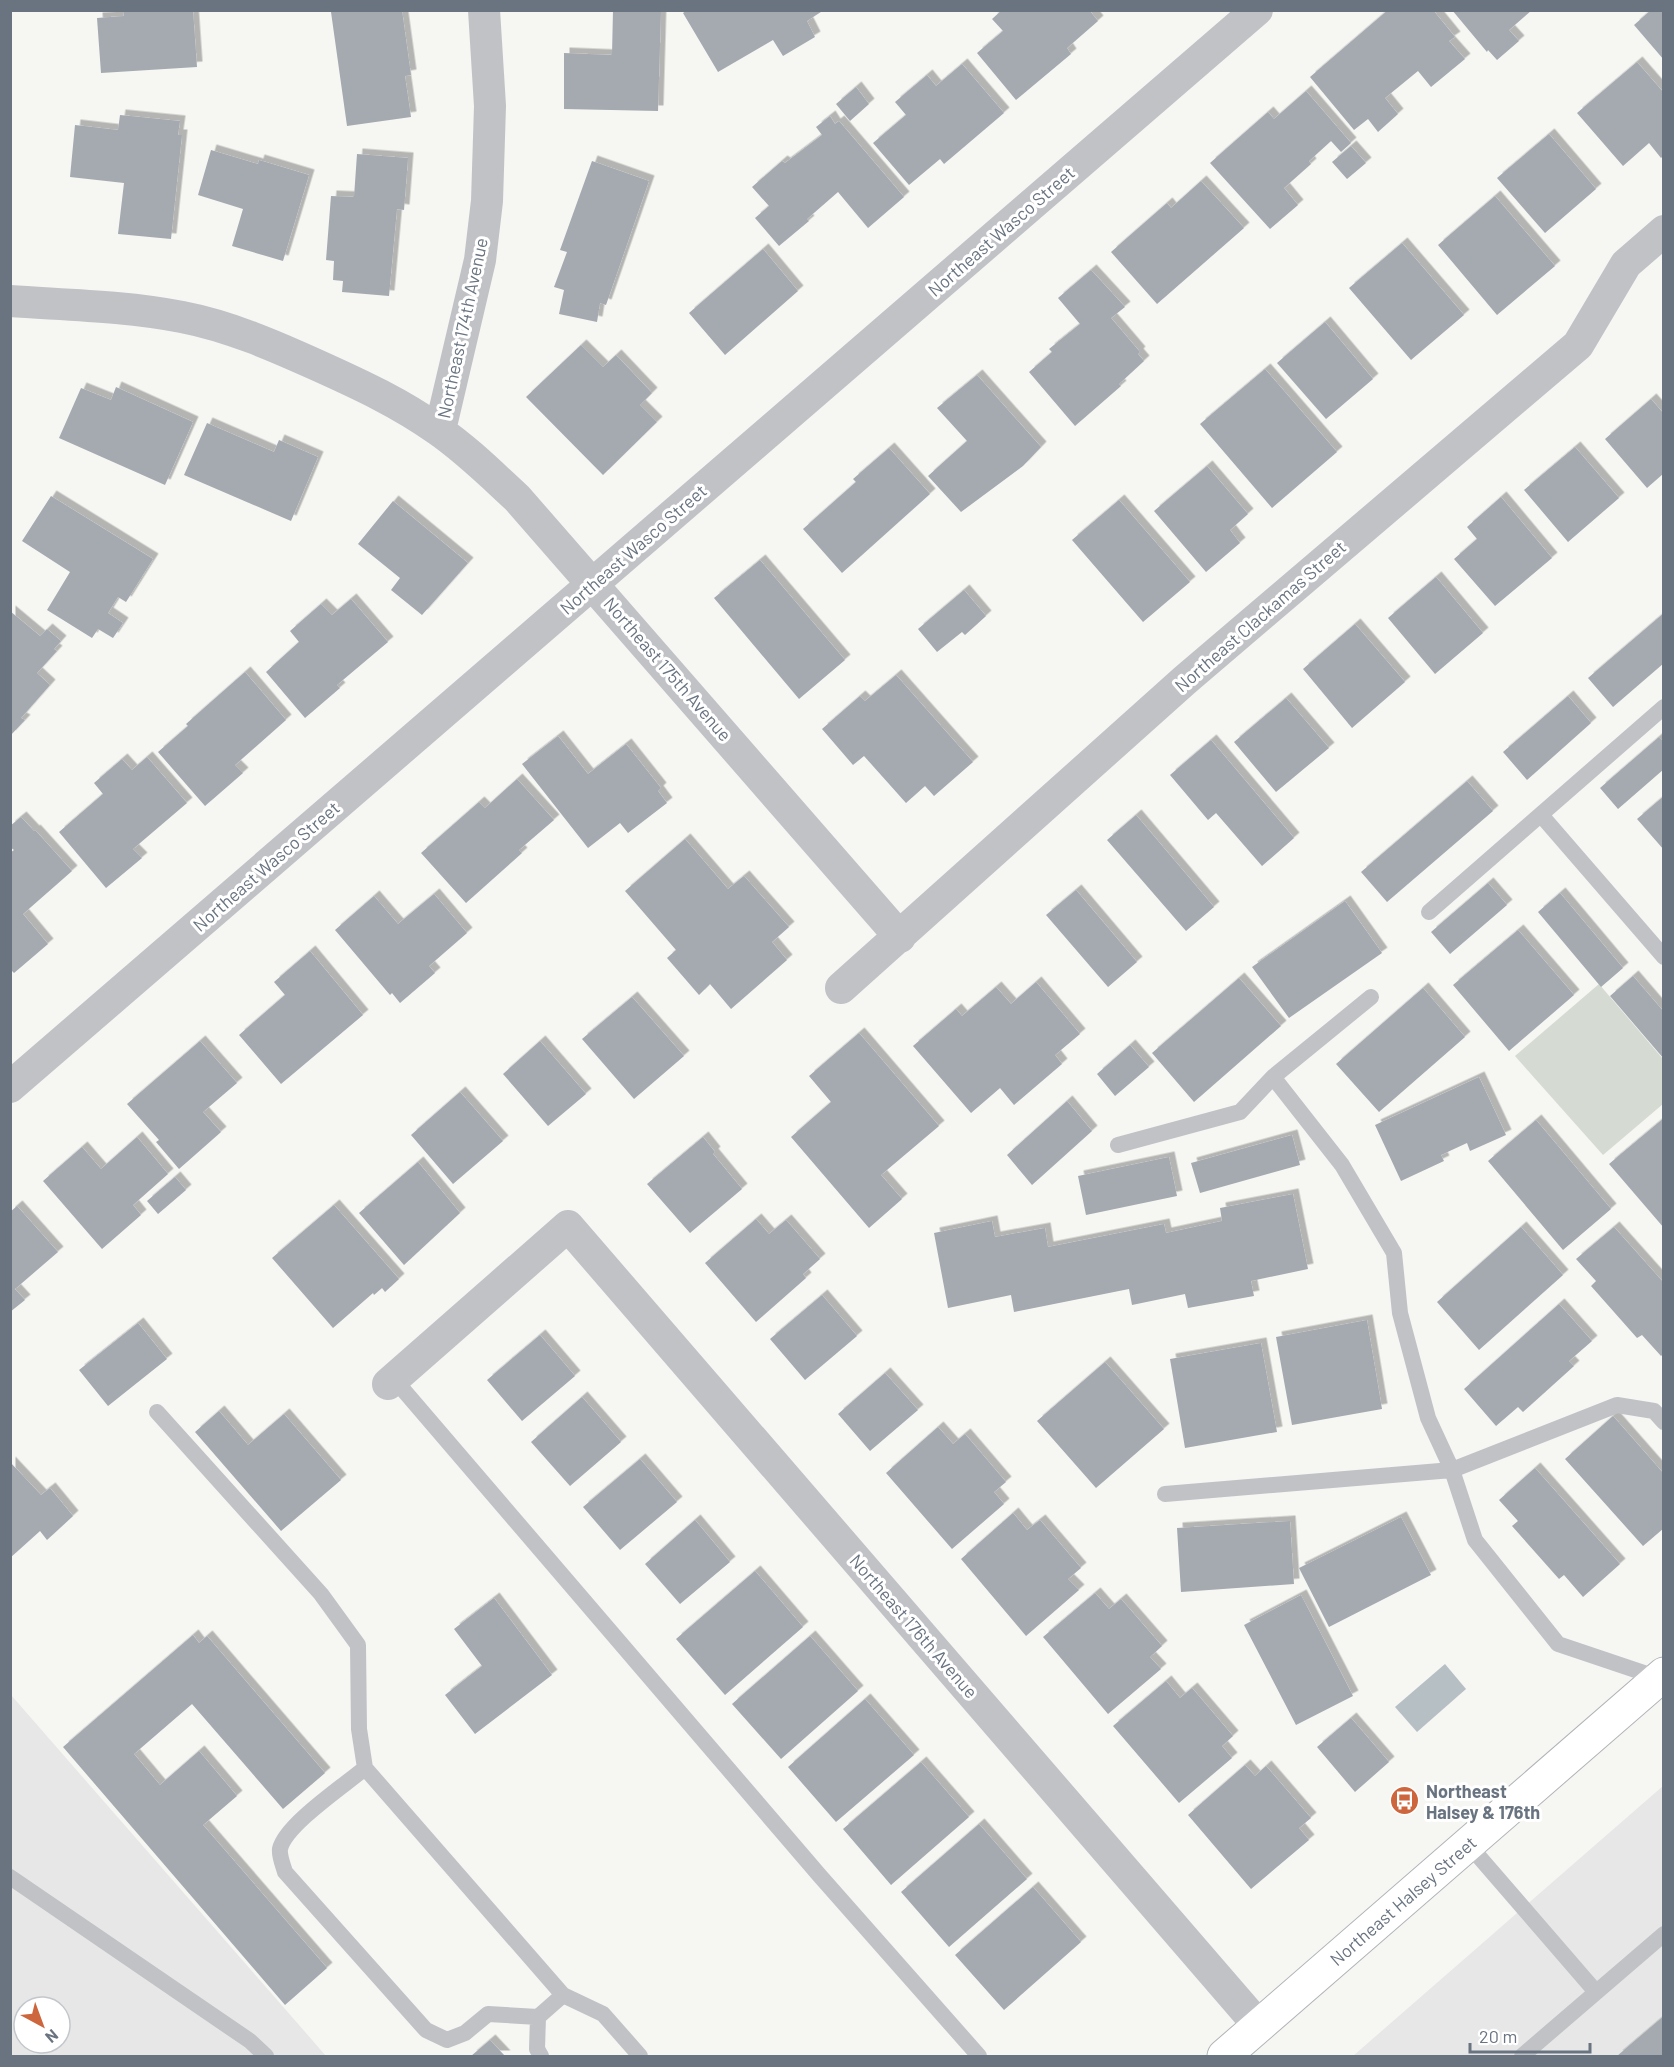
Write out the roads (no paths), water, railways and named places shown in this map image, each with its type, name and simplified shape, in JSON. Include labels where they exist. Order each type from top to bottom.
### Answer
[{"type":"main road","name":"Northeast Halsey Street","points":[[1224,2056],[1662,1678]]},
{"type":"street","name":"Northeast 174th Avenue","points":[[440,430],[480,260],[487,201],[490,106],[484,10]]},
{"type":"street","name":"Northeast Wasco Street","points":[[10,1087],[1257,10]]},
{"type":"street","name":"Northeast Clackamas Street","points":[[841,988],[1185,680],[1578,345],[1626,264],[1664,231]]},
{"type":"street","name":"Northeast 175th Avenue","points":[[10,301],[129,309],[184,317],[243,334],[386,396],[440,430],[517,498],[900,937]]},
{"type":"street","name":"Northeast 176th Avenue","points":[[391,1381],[568,1226],[1259,2026]]},
{"type":"lane","points":[[1428,912],[1664,707]]},
{"type":"lane","points":[[1541,815],[1664,957]]},
{"type":"lane","points":[[1118,1145],[1240,1112],[1273,1077],[1371,997]]},
{"type":"lane","points":[[1273,1077],[1342,1165],[1394,1253],[1400,1314],[1428,1418],[1452,1470],[1475,1540],[1558,1644],[1662,1678]]},
{"type":"lane","points":[[391,1381],[979,2056]]},
{"type":"lane","points":[[1166,1494],[1452,1470],[1617,1405],[1654,1411],[1664,1422]]},
{"type":"lane","points":[[157,1412],[321,1594],[358,1645],[358,1729],[365,1768],[563,1995],[603,2014],[640,2056]]},
{"type":"lane","points":[[365,1768],[293,1826],[279,1852],[285,1872],[426,2030],[447,2040],[465,2033],[488,2014],[538,2017],[563,1995]]},
{"type":"lane","points":[[1468,1844],[1596,1992]]},
{"type":"lane","points":[[10,1877],[250,2041],[266,2056]]},
{"type":"lane","points":[[1522,2056],[1664,1934]]},
{"type":"lane","points":[[538,2017],[537,2049],[541,2056]]},
{"type":"place","name":"Northeast Halsey & 176th","points":[[1405,1801]]}]
